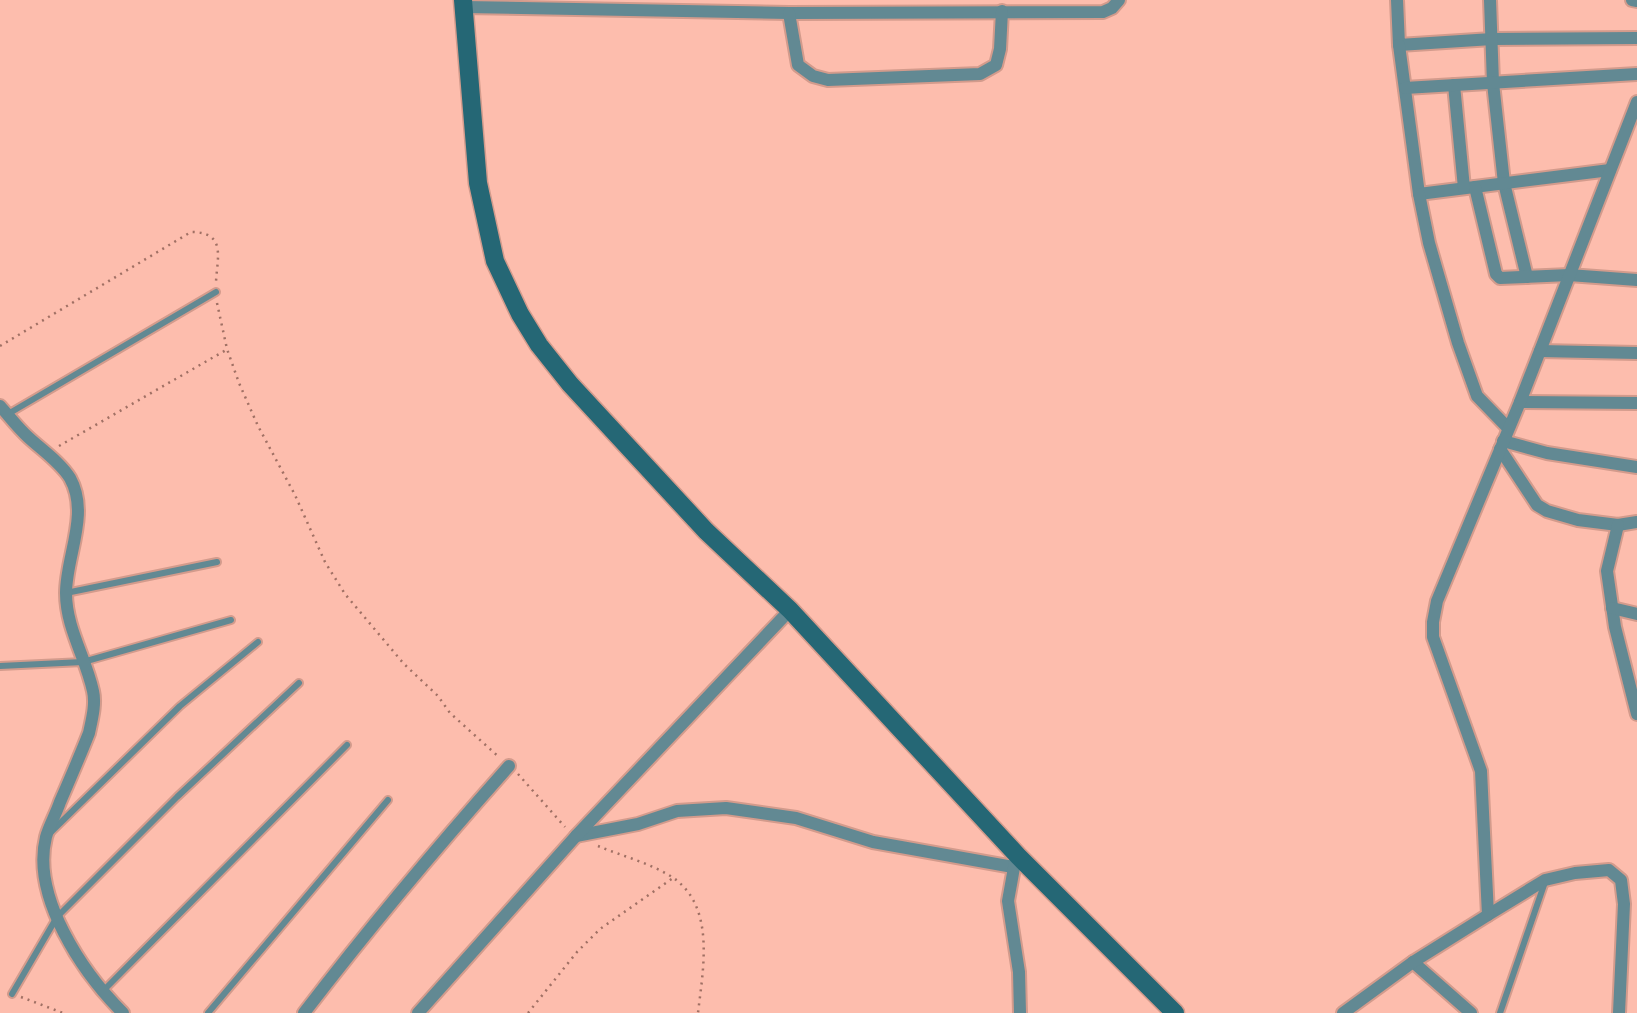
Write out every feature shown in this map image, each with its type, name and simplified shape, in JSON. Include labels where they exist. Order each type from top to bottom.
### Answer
[{"type":"street","points":[[1119,0],[1112,8],[1103,12],[789,13],[734,6],[463,4],[478,183],[495,261],[520,314],[539,345],[570,384],[706,531],[790,610],[1015,861],[1174,1013]]},
{"type":"street","points":[[1397,0],[1399,45],[1419,194],[1429,243],[1458,344],[1477,396],[1508,428]]},
{"type":"street","points":[[1490,0],[1493,83],[1504,183],[1527,277]]},
{"type":"street","points":[[1632,0],[1637,1]]},
{"type":"street","points":[[789,13],[798,65],[813,76],[828,80],[980,74],[996,65],[1000,49],[1002,11]]},
{"type":"street","points":[[1399,45],[1492,39],[1637,38]]},
{"type":"street","points":[[1405,88],[1637,74]]},
{"type":"street","points":[[1454,85],[1469,187],[1496,274],[1504,279],[1569,275],[1637,280]]},
{"type":"street","points":[[1488,915],[1481,771],[1433,637],[1433,622],[1437,601],[1520,402],[1610,170],[1631,132],[1637,102]]},
{"type":"street","points":[[1419,194],[1610,170]]},
{"type":"street","points":[[1540,351],[1637,353]]},
{"type":"street","points":[[1520,402],[1637,403]]},
{"type":"street","points":[[4,410],[69,478],[77,496],[77,524],[66,593],[73,632],[93,692],[93,715],[89,733],[46,837],[44,876],[57,918],[84,966],[102,992],[123,1013]]},
{"type":"street","points":[[1502,445],[1637,467]]},
{"type":"street","points":[[1502,445],[1537,505],[1547,512],[1578,520],[1618,525],[1637,522]]},
{"type":"street","points":[[1618,525],[1607,571],[1615,627],[1632,674],[1637,714]]},
{"type":"street","points":[[1612,608],[1637,614]]},
{"type":"street","points":[[418,1013],[576,836],[790,610]]},
{"type":"street","points":[[304,1013],[385,911],[509,766]]},
{"type":"street","points":[[576,836],[638,824],[677,811],[726,808],[796,818],[873,842],[1015,861]]},
{"type":"street","points":[[1015,861],[1008,901],[1019,972],[1020,1013]]},
{"type":"street","points":[[1343,1013],[1413,962],[1545,880],[1575,873],[1609,870],[1621,880],[1624,904],[1619,1013]]},
{"type":"street","points":[[1413,962],[1471,1013]]},
{"type":"lane","points":[[4,410],[216,292]]},
{"type":"lane","points":[[66,593],[216,562]]},
{"type":"lane","points":[[0,666],[83,662],[231,621]]},
{"type":"lane","points":[[46,837],[180,706],[258,642]]},
{"type":"lane","points":[[12,994],[57,918],[177,797],[299,683]]},
{"type":"lane","points":[[102,992],[347,745]]},
{"type":"lane","points":[[208,1013],[388,800]]},
{"type":"lane","points":[[1500,1013],[1545,880]]},
{"type":"path","points":[[0,346],[191,232],[204,232],[213,238],[219,251],[216,292],[227,349],[258,426],[295,495],[325,562],[345,594],[404,664],[438,696],[450,713],[525,781],[559,822],[576,836],[673,878],[687,888],[694,900],[702,928],[703,970],[698,1013]]},
{"type":"path","points":[[47,453],[227,349]]},
{"type":"path","points":[[528,1013],[577,952],[600,929],[673,878]]},
{"type":"path","points":[[12,994],[63,1013]]}]
